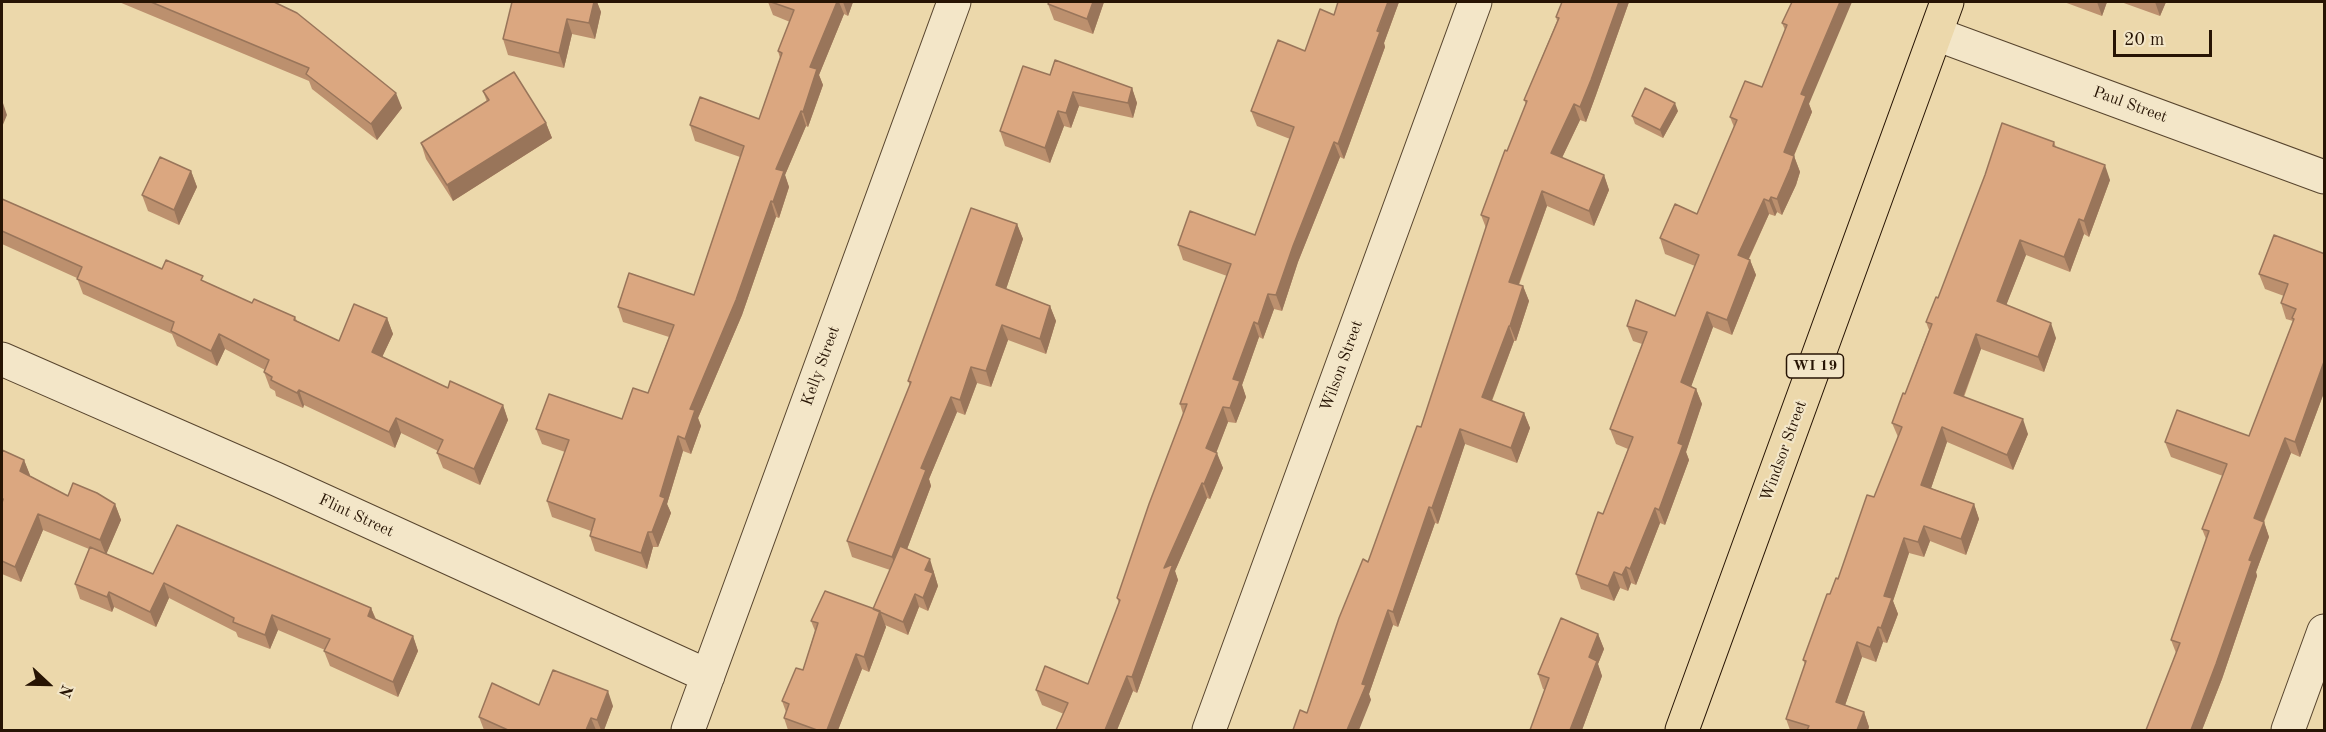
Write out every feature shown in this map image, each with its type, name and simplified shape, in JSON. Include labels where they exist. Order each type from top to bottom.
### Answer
[{"type":"main road","name":"Windsor Street","points":[[1682,730],[1947,2]]},
{"type":"street","name":"Kelly Street","points":[[688,730],[954,2]]},
{"type":"street","name":"Wilson Street","points":[[1209,730],[1475,2]]},
{"type":"street","name":"Paul Street","points":[[1936,34],[2325,177]]},
{"type":"street","name":"Flint Street","points":[[2,360],[276,479],[708,676]]},
{"type":"street","points":[[2288,730],[2318,670],[2325,631]]},
{"type":"building","points":[[151,2],[274,2],[297,13],[396,93],[371,124],[306,74],[309,68]]},
{"type":"building","points":[[512,2],[594,2],[589,23],[567,19],[559,53],[503,39]]},
{"type":"building","points":[[771,2],[837,2],[810,67],[817,69],[803,112],[801,111],[776,169],[784,171],[773,202],[771,201],[736,300],[690,409],[695,410],[685,439],[678,436],[660,496],[665,498],[652,532],[648,532],[641,553],[590,536],[595,519],[547,501],[569,440],[536,429],[549,394],[622,419],[633,388],[648,393],[674,325],[618,307],[629,273],[694,295],[744,146],[690,125],[700,97],[759,119],[782,53],[778,51],[794,10]]},
{"type":"building","points":[[1049,2],[1093,2],[1087,19],[1048,4]]},
{"type":"building","points":[[1338,2],[1388,2],[1377,31],[1380,32],[1338,144],[1334,142],[1276,295],[1268,294],[1258,324],[1254,322],[1233,379],[1240,381],[1230,408],[1223,407],[1206,448],[1217,453],[1164,568],[1173,564],[1132,677],[1127,676],[1105,730],[1056,730],[1068,703],[1036,690],[1045,666],[1088,684],[1120,600],[1117,598],[1149,504],[1187,404],[1180,404],[1231,264],[1178,245],[1190,211],[1255,235],[1294,127],[1251,111],[1278,40],[1305,51],[1320,9],[1334,15]]},
{"type":"building","points":[[1562,2],[1619,2],[1580,107],[1574,104],[1551,153],[1604,175],[1589,211],[1542,191],[1509,282],[1523,286],[1482,397],[1524,413],[1511,448],[1460,429],[1432,508],[1429,507],[1393,612],[1388,610],[1362,684],[1366,685],[1347,730],[1293,730],[1300,710],[1307,713],[1339,618],[1363,559],[1368,562],[1417,426],[1421,427],[1489,218],[1481,215],[1505,150],[1507,151],[1527,101],[1524,100],[1559,18],[1556,17]]},
{"type":"building","points":[[1792,2],[1840,2],[1801,94],[1806,96],[1784,152],[1794,156],[1790,169],[1777,199],[1771,197],[1769,201],[1764,199],[1738,255],[1750,260],[1727,320],[1707,312],[1681,382],[1696,389],[1678,443],[1683,445],[1659,510],[1655,508],[1630,569],[1626,567],[1622,575],[1614,572],[1608,586],[1576,574],[1598,512],[1603,514],[1633,437],[1610,429],[1647,332],[1627,326],[1636,300],[1675,316],[1699,255],[1660,238],[1675,204],[1697,214],[1737,120],[1730,117],[1745,81],[1762,87],[1787,25],[1782,23]]},
{"type":"building","points":[[1055,60],[1132,88],[1128,103],[1073,92],[1066,113],[1058,111],[1045,148],[1000,131],[1023,66],[1050,75]]},
{"type":"building","points":[[514,72],[546,123],[447,185],[421,143],[489,100],[483,91]]},
{"type":"building","points":[[1645,88],[1675,103],[1660,130],[1632,116]]},
{"type":"building","points":[[2002,123],[2054,142],[2053,146],[2105,165],[2084,221],[2079,219],[2064,257],[2020,240],[1997,301],[2051,323],[2038,357],[1976,334],[1954,393],[2023,419],[2007,455],[1942,427],[1921,485],[1974,504],[1961,539],[1924,526],[1918,542],[1904,538],[1884,596],[1892,598],[1881,628],[1878,627],[1870,647],[1857,642],[1836,702],[1864,712],[1857,730],[1807,730],[1809,726],[1786,719],[1806,661],[1803,660],[1827,594],[1830,594],[1836,578],[1838,579],[1867,495],[1874,497],[1902,427],[1892,423],[1932,324],[1926,322],[1936,297],[1938,298],[1985,175]]},
{"type":"building","points":[[160,157],[191,171],[174,210],[142,195]]},
{"type":"building","points":[[2,199],[162,269],[166,260],[203,276],[201,280],[252,303],[254,299],[295,317],[294,320],[339,341],[354,304],[387,318],[372,352],[448,388],[450,381],[503,405],[474,469],[437,453],[443,440],[396,418],[389,432],[299,390],[297,393],[271,380],[272,377],[264,372],[269,360],[219,334],[211,351],[171,331],[174,322],[77,279],[82,267],[2,231]]},
{"type":"building","points":[[971,208],[1017,224],[996,285],[1050,306],[1040,339],[1002,325],[986,371],[971,367],[960,400],[951,397],[921,468],[926,470],[892,557],[847,541],[911,382],[908,381]]},
{"type":"building","points":[[2274,235],[2325,254],[2325,359],[2295,442],[2285,438],[2254,518],[2264,522],[2191,730],[2146,730],[2180,643],[2171,640],[2209,531],[2202,529],[2227,464],[2165,442],[2177,410],[2249,436],[2296,309],[2281,303],[2288,284],[2259,274]]},
{"type":"building","points":[[2,450],[24,460],[20,471],[68,496],[73,483],[115,504],[100,540],[38,514],[15,567],[2,561]]},
{"type":"building","points":[[177,525],[371,608],[368,616],[413,636],[393,682],[324,651],[330,639],[272,615],[265,635],[233,622],[234,618],[164,583],[150,612],[109,592],[107,597],[75,584],[90,547],[153,574]]},
{"type":"building","points":[[900,546],[930,559],[925,570],[933,573],[923,598],[915,594],[903,622],[873,609]]},
{"type":"building","points":[[825,591],[880,611],[864,657],[856,654],[827,730],[817,730],[784,718],[789,704],[782,701],[796,668],[803,670],[818,623],[811,621]]},
{"type":"building","points":[[1561,618],[1598,634],[1589,657],[1597,661],[1570,730],[1530,730],[1549,678],[1538,674]]},
{"type":"building","points":[[553,670],[608,691],[597,720],[591,718],[586,730],[508,730],[479,717],[492,683],[539,705]]}]
